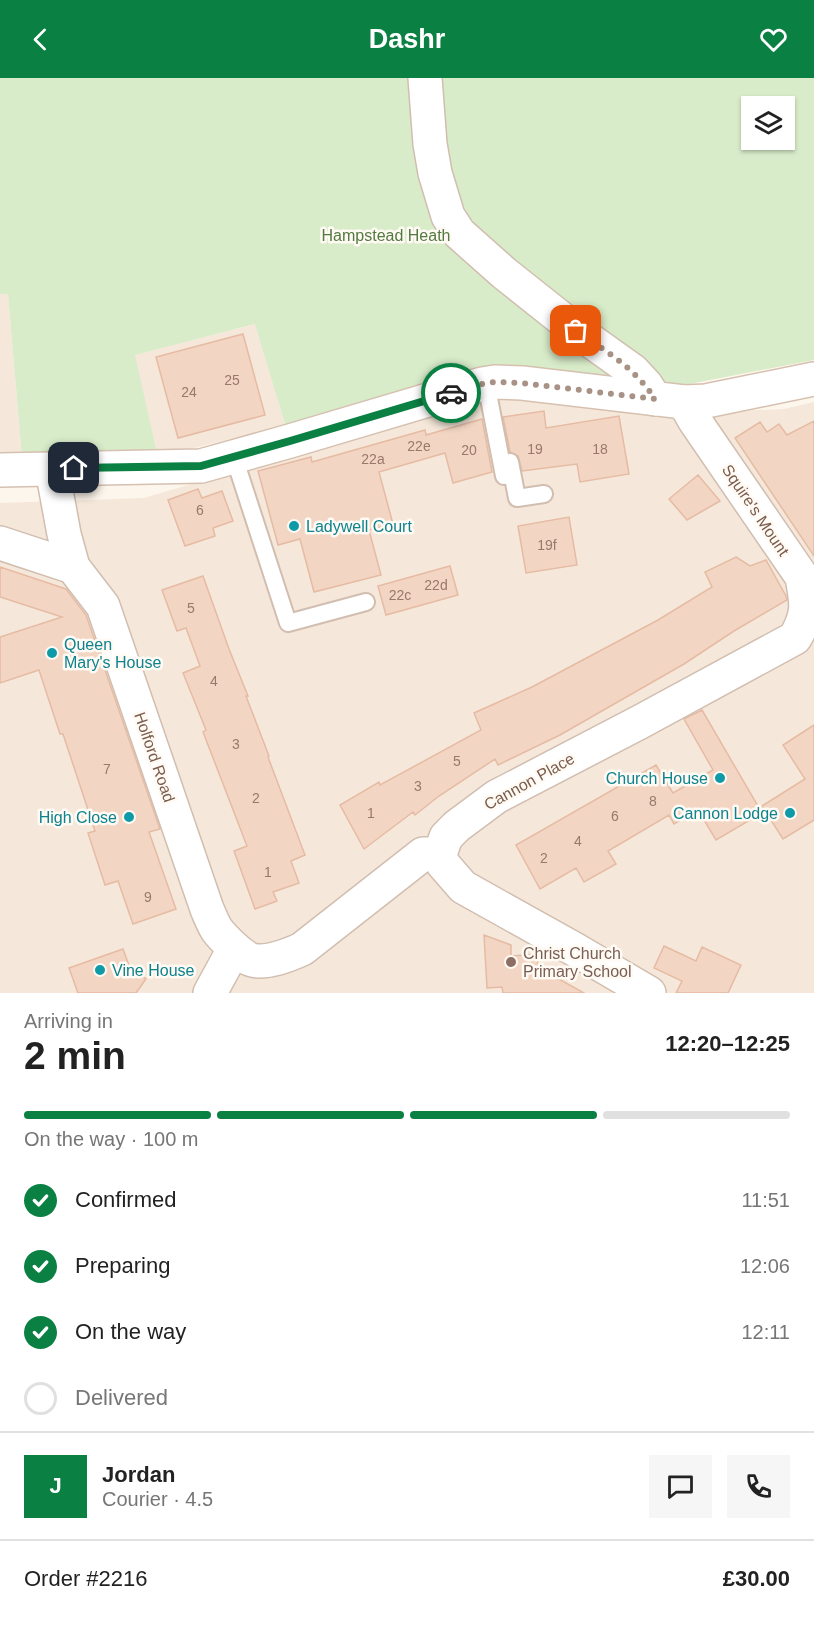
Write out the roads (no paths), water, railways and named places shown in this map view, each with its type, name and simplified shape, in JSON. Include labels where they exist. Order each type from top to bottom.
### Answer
[{"type":"street","name":"Squire's Mount","points":[[425,78],[430,144],[435,173],[448,216],[459,233],[576,331],[633,371],[646,385],[669,400],[702,431],[802,577],[810,618]]},
{"type":"street","points":[[0,470],[201,466],[490,383],[522,383],[669,400],[706,401],[814,379]]},
{"type":"street","name":"Holford Road","points":[[52,469],[64,534],[74,567],[103,606],[207,909],[216,928],[234,949]]},
{"type":"street","points":[[0,543],[74,567]]},
{"type":"street","name":"Cannon Place","points":[[440,854],[446,837],[495,797],[795,638],[810,618]]},
{"type":"street","points":[[210,993],[234,949],[252,960],[270,960],[302,949],[423,855],[440,854],[443,864],[463,887],[649,993]]},
{"type":"lane","points":[[490,383],[503,426]]},
{"type":"lane","points":[[490,383],[504,476]]},
{"type":"lane","points":[[507,446],[517,498],[544,494]]},
{"type":"lane","points":[[234,457],[288,623],[366,602]]},
{"type":"place","name":"Ladywell Court","points":[[294,526]]},
{"type":"place","name":"Queen Mary's House","points":[[52,653]]},
{"type":"place","name":"Church House","points":[[720,778]]},
{"type":"place","name":"Cannon Lodge","points":[[790,813]]},
{"type":"place","name":"High Close","points":[[129,817]]},
{"type":"place","name":"Christ Church Primary School","points":[[511,962]]},
{"type":"place","name":"Vine House","points":[[100,970]]},
{"type":"park label","name":"Hampstead Heath","points":[[386,235]]}]
